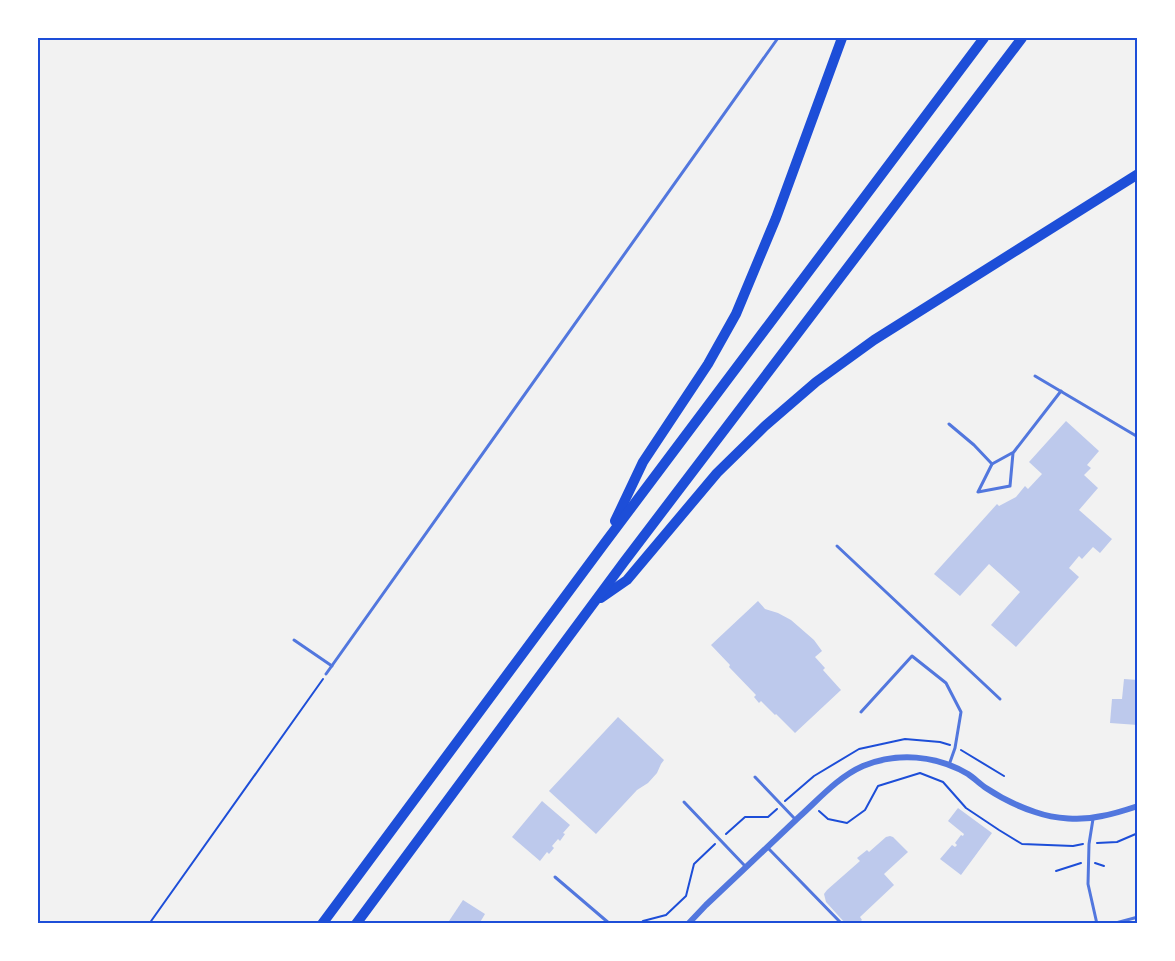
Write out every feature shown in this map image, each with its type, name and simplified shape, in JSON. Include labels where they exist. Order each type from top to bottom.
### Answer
[{"type":"highway","points":[[604,544],[643,462],[708,364],[736,314],[776,218],[842,38]]},
{"type":"highway","points":[[322,924],[984,38]]},
{"type":"highway","points":[[356,924],[593,603],[1022,38]]},
{"type":"highway","points":[[593,603],[627,580],[717,473],[765,426],[816,382],[874,340],[1137,174]]},
{"type":"street","points":[[688,924],[836,783],[862,767],[880,760],[915,757],[938,761],[969,775],[1002,799],[1017,806],[1058,817],[1101,817],[1137,807]]},
{"type":"lane","points":[[326,674],[778,38]]},
{"type":"lane","points":[[1035,376],[1137,437]]},
{"type":"lane","points":[[1013,453],[1010,486],[978,492],[992,464],[1013,453],[1061,391]]},
{"type":"lane","points":[[949,424],[992,464]]},
{"type":"lane","points":[[837,546],[1000,699]]},
{"type":"lane","points":[[294,640],[332,666]]},
{"type":"lane","points":[[861,712],[912,656],[946,683],[961,712],[956,748],[949,765]]},
{"type":"lane","points":[[755,777],[796,820]]},
{"type":"lane","points":[[684,802],[746,867]]},
{"type":"lane","points":[[1093,818],[1089,844],[1088,884],[1097,924]]},
{"type":"lane","points":[[767,847],[842,924]]},
{"type":"lane","points":[[555,877],[610,924]]},
{"type":"lane","points":[[1112,924],[1137,917]]},
{"type":"path","points":[[149,924],[326,674]]},
{"type":"path","points":[[812,805],[828,819],[847,823],[865,810],[878,786],[920,773],[943,782],[966,808],[1022,844],[1072,846],[1117,842],[1137,833]]},
{"type":"path","points":[[640,924],[643,921],[666,915],[686,896],[694,864],[745,817],[768,817],[782,805]]},
{"type":"path","points":[[1056,870],[1089,861],[1104,866]]},
{"type":"building","points":[[1066,421],[1099,451],[1087,465],[1091,468],[1084,475],[1098,488],[1079,510],[1112,539],[1100,553],[1093,547],[1082,559],[1079,556],[1069,568],[1079,577],[1016,647],[991,625],[1020,592],[989,564],[960,596],[934,574],[997,504],[999,506],[1016,497],[1025,486],[1028,489],[1042,474],[1029,462]]},
{"type":"building","points":[[758,601],[765,609],[791,620],[814,640],[822,651],[815,657],[841,690],[795,733],[761,701],[759,703],[754,697],[756,695],[711,645]]},
{"type":"building","points":[[1124,679],[1138,680],[1138,725],[1110,723],[1112,699],[1122,699]]},
{"type":"building","points":[[618,717],[664,760],[648,783],[637,790],[596,834],[549,791]]},
{"type":"building","points":[[542,801],[570,825],[560,841],[558,839],[552,846],[554,848],[549,854],[547,852],[540,861],[512,837]]},
{"type":"building","points":[[958,808],[992,833],[961,875],[940,859],[952,845],[955,847],[957,845],[955,843],[964,834],[948,821]]},
{"type":"building","points":[[890,836],[908,852],[884,874],[894,885],[860,917],[862,920],[858,924],[846,924],[826,902],[824,894],[860,861],[857,858]]},
{"type":"building","points":[[463,900],[485,914],[479,924],[447,924]]}]
